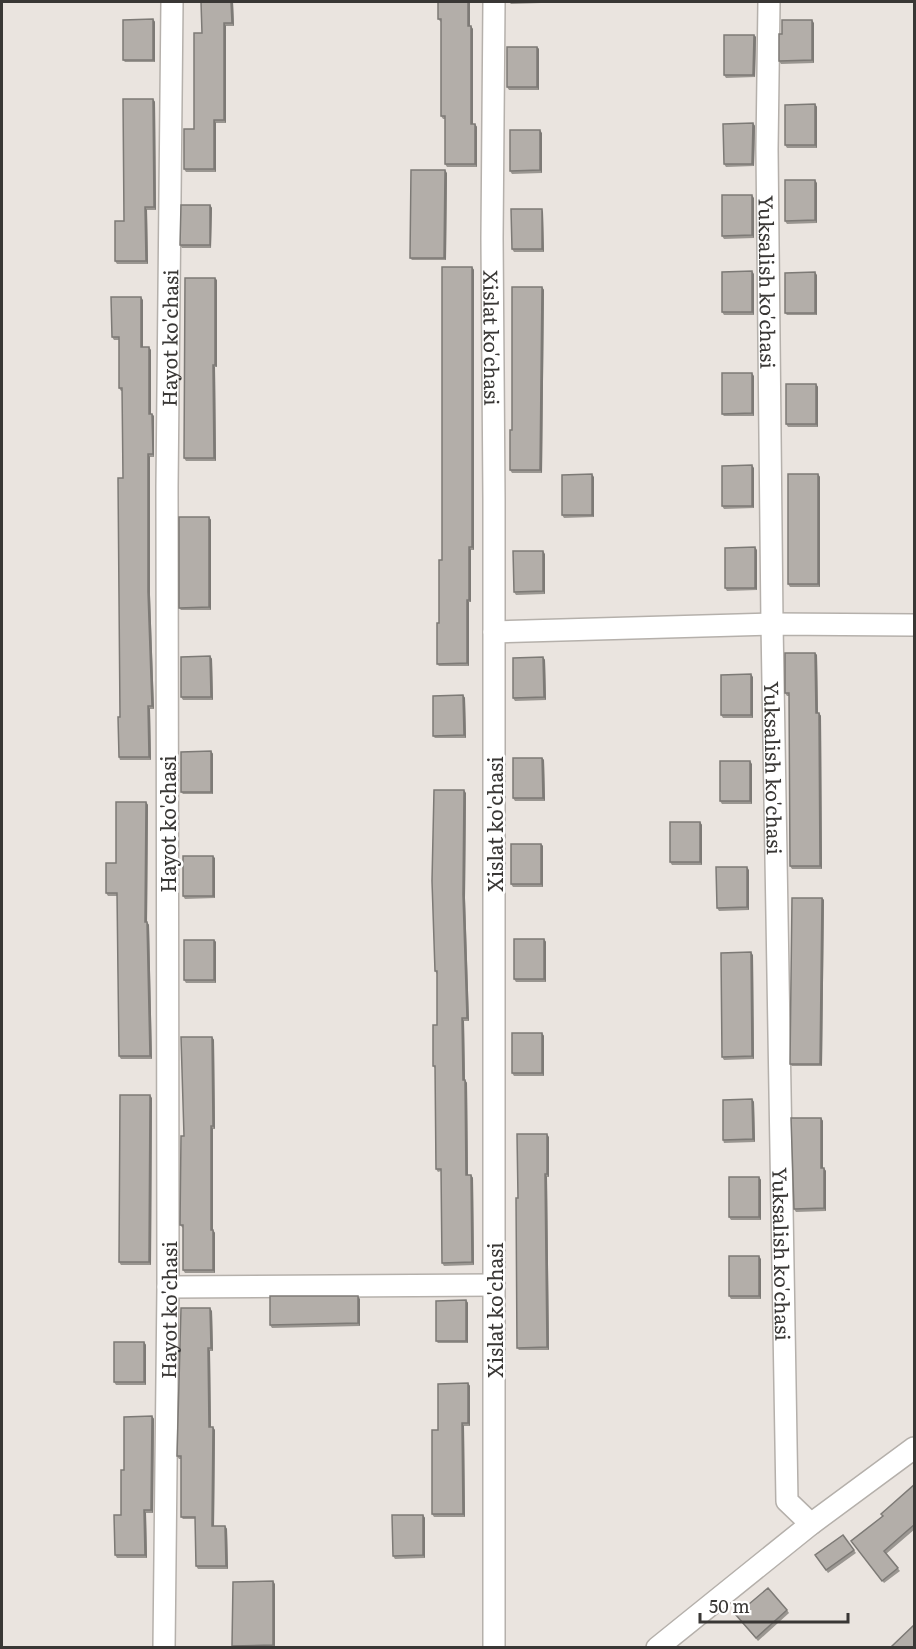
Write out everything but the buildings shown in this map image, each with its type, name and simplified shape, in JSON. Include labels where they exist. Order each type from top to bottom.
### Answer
[{"type":"street","name":"Hayot ko'chasi","points":[[164,1647],[168,1287],[167,475],[172,2]]},
{"type":"street","name":"Xislat ko'chasi","points":[[494,2],[492,250],[494,1647]]},
{"type":"street","name":"Yuksalish ko'chasi","points":[[769,2],[767,149],[772,624],[788,1501],[811,1524]]},
{"type":"street","points":[[494,632],[772,624],[915,625]]},
{"type":"street","points":[[168,1287],[494,1284]]},
{"type":"street","points":[[657,1647],[811,1524],[915,1448]]}]
